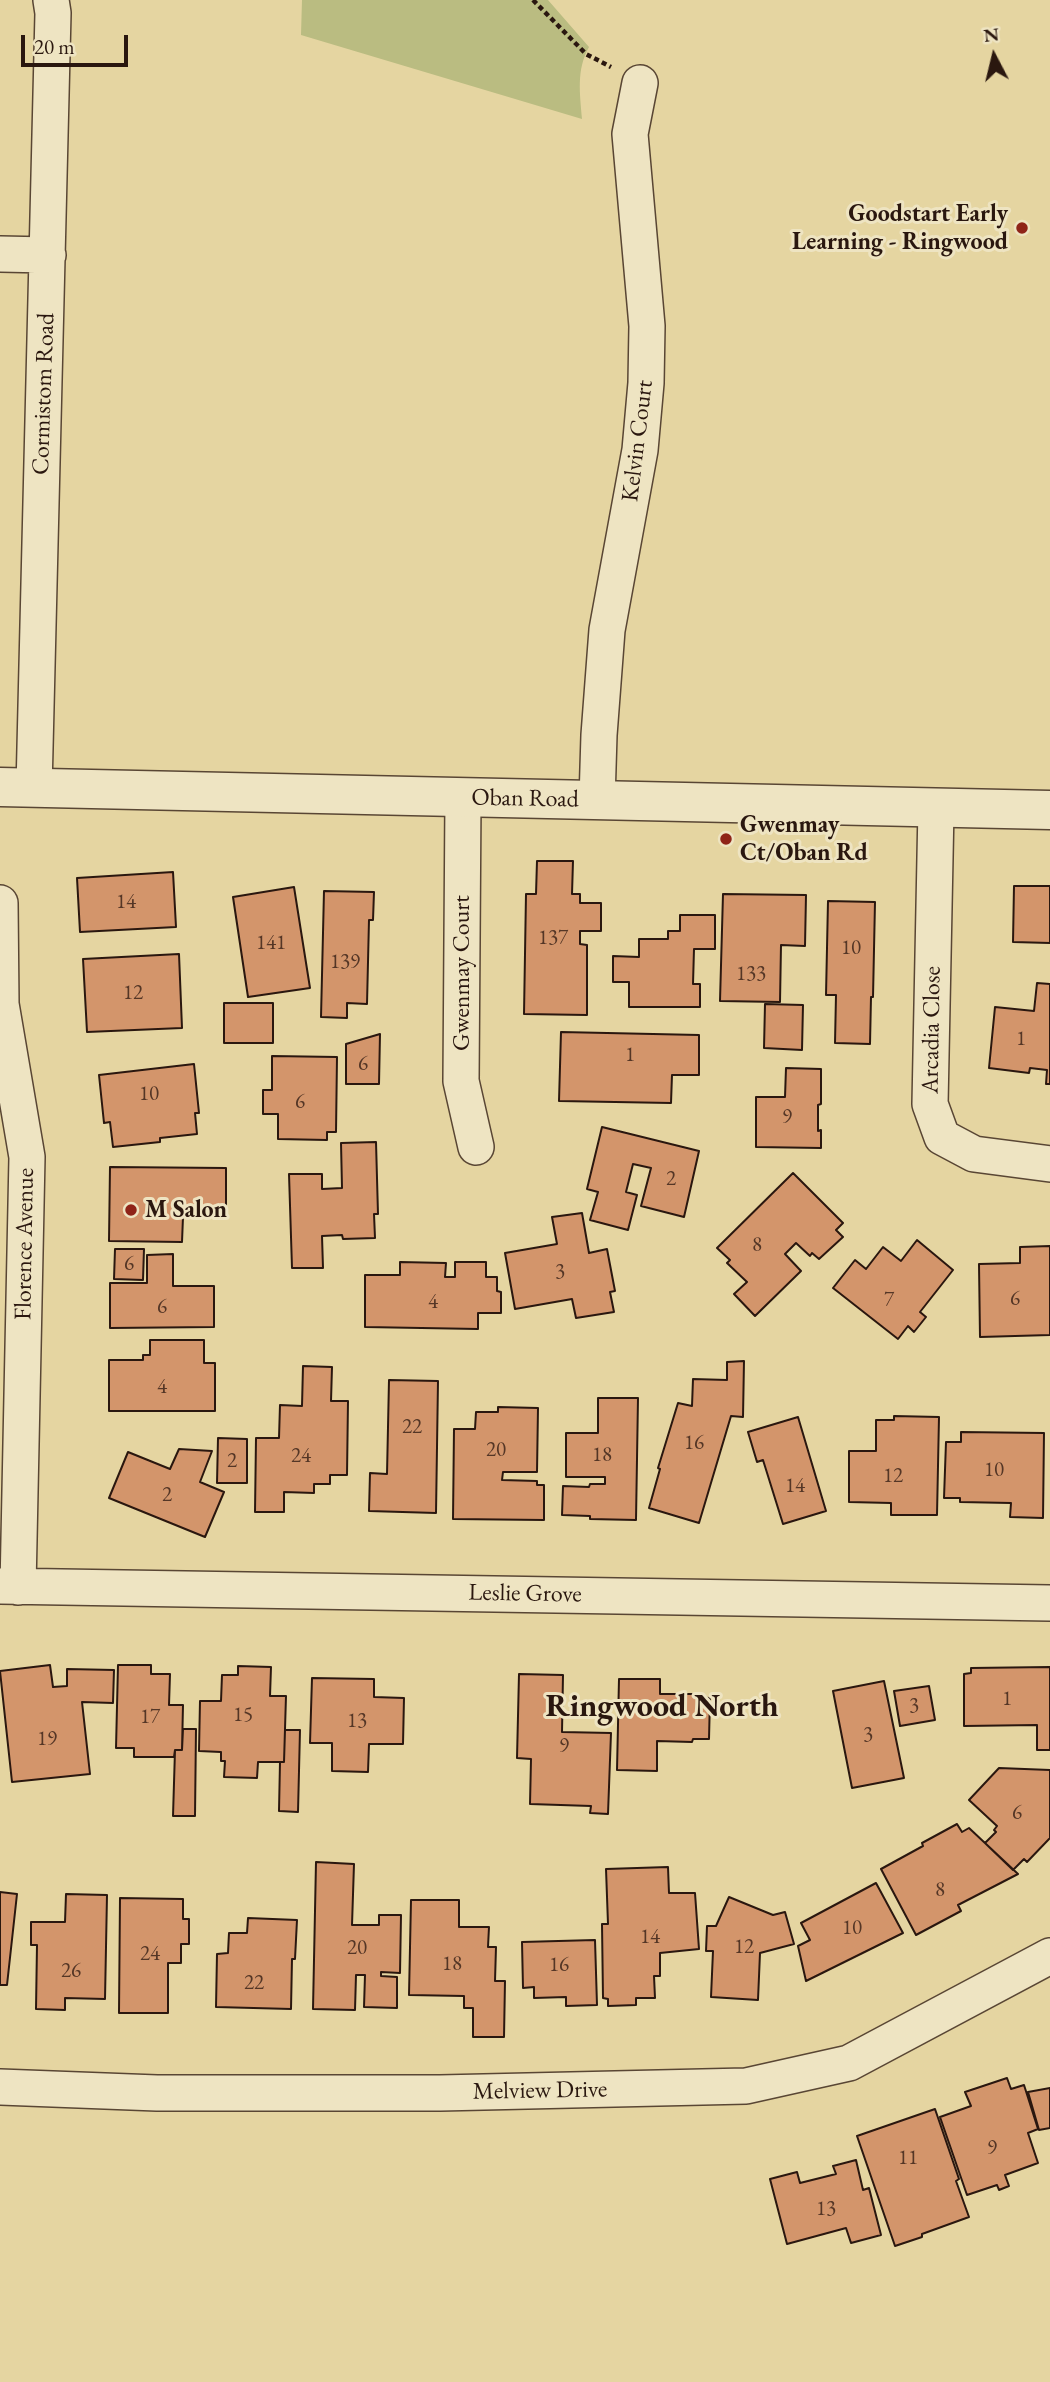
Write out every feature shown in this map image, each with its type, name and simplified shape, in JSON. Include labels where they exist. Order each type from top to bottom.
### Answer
[{"type":"street","name":"Cormistom Road","points":[[17,787],[48,255],[53,13],[51,0]]},
{"type":"street","name":"Kelvin Court","points":[[597,800],[598,735],[607,630],[638,463],[646,383],[647,327],[630,134],[640,83]]},
{"type":"street","points":[[0,254],[48,255]]},
{"type":"street","name":"Oban Road","points":[[17,787],[1050,810]]},
{"type":"street","name":"Gwenmay Court","points":[[463,798],[461,1081],[476,1147]]},
{"type":"street","name":"Arcadia Close","points":[[936,808],[930,1104],[942,1137],[974,1154],[1050,1164]]},
{"type":"street","name":"Florence Avenue","points":[[0,903],[1,1004],[27,1157],[9,1586]]},
{"type":"street","name":"Leslie Grove","points":[[9,1586],[1050,1603]]},
{"type":"street","name":"Melview Drive","points":[[0,2087],[157,2093],[439,2093],[746,2086],[849,2063],[1050,1956]]},
{"type":"path","points":[[533,0],[586,54],[640,83]]},
{"type":"green space","points":[[302,0],[548,0],[589,47],[581,73],[582,119],[301,35]]},
{"type":"building","points":[[537,861],[573,861],[572,894],[580,894],[580,903],[601,903],[601,931],[580,931],[580,944],[587,945],[587,1015],[524,1014],[526,894],[536,894]]},
{"type":"building","points":[[173,872],[176,927],[80,932],[77,878]]},
{"type":"building","points":[[1014,886],[1050,886],[1050,943],[1013,942]]},
{"type":"building","points":[[294,887],[310,988],[248,997],[233,897]]},
{"type":"building","points":[[324,891],[374,892],[373,920],[369,920],[367,1004],[347,1003],[347,1018],[321,1017]]},
{"type":"building","points":[[723,894],[806,895],[805,946],[781,945],[780,1002],[720,1001]]},
{"type":"building","points":[[828,901],[875,902],[870,1044],[835,1043],[836,995],[826,995]]},
{"type":"building","points":[[680,915],[715,915],[715,949],[694,949],[693,984],[700,984],[700,1007],[629,1007],[629,982],[613,982],[613,956],[639,957],[639,939],[668,939],[668,931],[680,931]]},
{"type":"building","points":[[179,954],[182,1028],[87,1032],[83,959]]},
{"type":"building","points":[[1037,983],[1050,984],[1050,1084],[1046,1084],[1047,1070],[1030,1068],[1029,1073],[989,1068],[995,1007],[1034,1011]]},
{"type":"building","points":[[224,1003],[273,1003],[273,1043],[224,1043]]},
{"type":"building","points":[[765,1004],[803,1005],[802,1050],[764,1048]]},
{"type":"building","points":[[561,1032],[699,1035],[699,1075],[672,1075],[671,1103],[559,1101]]},
{"type":"building","points":[[380,1034],[379,1084],[346,1084],[346,1044]]},
{"type":"building","points":[[272,1056],[337,1057],[336,1132],[327,1132],[327,1140],[278,1139],[278,1114],[263,1114],[263,1090],[272,1090]]},
{"type":"building","points":[[194,1064],[199,1113],[195,1113],[197,1134],[160,1138],[160,1142],[113,1147],[110,1122],[104,1123],[99,1075]]},
{"type":"building","points":[[786,1068],[821,1069],[818,1131],[821,1130],[821,1148],[756,1147],[756,1097],[785,1097]]},
{"type":"building","points":[[602,1127],[699,1151],[684,1217],[641,1206],[651,1168],[633,1164],[626,1192],[637,1195],[628,1230],[590,1220],[598,1192],[587,1189]]},
{"type":"building","points":[[376,1142],[378,1214],[374,1214],[375,1238],[343,1239],[342,1235],[322,1236],[323,1268],[292,1268],[289,1174],[322,1174],[322,1189],[342,1188],[341,1143]]},
{"type":"building","points":[[110,1167],[226,1168],[226,1218],[183,1217],[182,1242],[109,1241]]},
{"type":"building","points":[[793,1173],[843,1223],[836,1230],[843,1237],[819,1259],[812,1253],[810,1256],[796,1243],[785,1254],[801,1271],[755,1316],[734,1294],[747,1282],[727,1263],[730,1260],[717,1248]]},
{"type":"building","points":[[582,1213],[589,1253],[607,1249],[615,1291],[610,1292],[614,1312],[576,1318],[572,1299],[515,1309],[505,1253],[557,1244],[552,1217]]},
{"type":"building","points":[[917,1240],[953,1270],[920,1312],[926,1317],[914,1332],[908,1326],[898,1339],[833,1288],[855,1260],[866,1269],[883,1247],[901,1261]]},
{"type":"building","points":[[1050,1246],[1050,1335],[980,1337],[979,1264],[1020,1263],[1020,1247]]},
{"type":"building","points":[[115,1249],[144,1249],[143,1280],[114,1279]]},
{"type":"building","points":[[173,1254],[173,1286],[214,1286],[214,1327],[110,1328],[110,1283],[147,1283],[147,1255]]},
{"type":"building","points":[[400,1262],[446,1263],[445,1277],[455,1277],[455,1262],[486,1262],[486,1277],[497,1277],[497,1291],[501,1292],[501,1313],[478,1313],[478,1329],[365,1327],[365,1275],[400,1275]]},
{"type":"building","points":[[150,1340],[204,1340],[204,1363],[215,1363],[215,1411],[109,1411],[109,1360],[143,1360],[143,1355],[150,1355]]},
{"type":"building","points":[[744,1361],[743,1417],[731,1416],[699,1523],[649,1508],[678,1403],[692,1406],[693,1379],[727,1380],[727,1362]]},
{"type":"building","points":[[303,1366],[332,1367],[331,1401],[348,1401],[347,1475],[330,1475],[330,1484],[314,1484],[314,1493],[284,1492],[284,1512],[255,1512],[256,1438],[279,1438],[280,1405],[302,1406]]},
{"type":"building","points":[[389,1380],[438,1381],[436,1513],[369,1511],[370,1473],[387,1474]]},
{"type":"building","points":[[598,1398],[638,1398],[636,1520],[590,1519],[590,1516],[562,1515],[563,1486],[589,1487],[590,1484],[605,1484],[605,1477],[566,1477],[566,1433],[598,1433]]},
{"type":"building","points":[[498,1407],[538,1408],[537,1472],[503,1472],[502,1480],[537,1481],[537,1485],[544,1485],[544,1520],[453,1519],[454,1429],[475,1429],[476,1412],[498,1412]]},
{"type":"building","points":[[894,1416],[939,1417],[937,1515],[891,1515],[891,1503],[849,1502],[849,1451],[876,1451],[876,1420],[894,1420]]},
{"type":"building","points":[[798,1417],[826,1511],[783,1524],[763,1460],[757,1462],[748,1432]]},
{"type":"building","points":[[961,1432],[1044,1433],[1043,1518],[1010,1517],[1011,1503],[960,1502],[960,1498],[944,1498],[946,1442],[961,1442]]},
{"type":"building","points":[[218,1438],[247,1439],[247,1483],[217,1483]]},
{"type":"building","points":[[179,1449],[212,1451],[200,1482],[224,1492],[205,1537],[109,1498],[128,1452],[170,1469]]},
{"type":"building","points":[[50,1665],[53,1687],[67,1686],[67,1669],[114,1670],[113,1703],[82,1702],[90,1774],[12,1782],[0,1671]]},
{"type":"building","points":[[118,1665],[151,1665],[151,1674],[170,1674],[169,1705],[183,1705],[182,1750],[175,1750],[174,1757],[134,1757],[134,1748],[116,1748]]},
{"type":"building","points":[[238,1666],[271,1667],[270,1696],[286,1696],[284,1762],[258,1762],[257,1778],[224,1777],[225,1761],[221,1761],[221,1752],[199,1751],[200,1701],[221,1701],[222,1675],[238,1675]]},
{"type":"building","points":[[1050,1667],[1050,1750],[1037,1750],[1037,1725],[964,1726],[964,1674],[971,1673],[971,1668]]},
{"type":"building","points":[[519,1674],[563,1675],[562,1732],[611,1733],[608,1814],[590,1813],[591,1806],[530,1804],[531,1759],[517,1758]]},
{"type":"building","points":[[312,1678],[374,1679],[374,1697],[404,1698],[403,1744],[369,1744],[368,1772],[332,1771],[332,1743],[310,1743]]},
{"type":"building","points":[[619,1679],[660,1679],[660,1694],[695,1694],[694,1697],[710,1698],[709,1739],[693,1739],[692,1742],[657,1741],[657,1771],[617,1770]]},
{"type":"building","points":[[884,1681],[904,1778],[852,1788],[833,1691]]},
{"type":"building","points":[[929,1686],[935,1720],[900,1726],[894,1691]]},
{"type":"building","points":[[183,1729],[196,1729],[195,1816],[173,1816],[175,1750],[182,1750]]},
{"type":"building","points":[[285,1730],[300,1730],[298,1812],[279,1811],[280,1762],[284,1762]]},
{"type":"building","points":[[999,1768],[1050,1770],[1050,1838],[1027,1862],[1024,1859],[1013,1870],[985,1843],[996,1832],[994,1830],[997,1826],[969,1800]]},
{"type":"building","points":[[957,1824],[962,1832],[969,1828],[1018,1874],[958,1905],[961,1911],[916,1935],[881,1869]]},
{"type":"building","points":[[316,1862],[354,1864],[352,1925],[379,1925],[379,1915],[401,1915],[400,1973],[381,1972],[381,1976],[397,1977],[397,2008],[364,2007],[365,1975],[356,1975],[355,2010],[313,2009]]},
{"type":"building","points":[[668,1867],[669,1893],[695,1893],[699,1949],[660,1953],[660,1976],[654,1976],[655,1998],[636,1998],[636,2005],[608,2006],[608,1999],[603,1998],[602,1924],[608,1924],[606,1869]]},
{"type":"building","points":[[876,1883],[903,1933],[806,1981],[798,1946],[810,1940],[801,1923]]},
{"type":"building","points":[[0,1892],[17,1894],[7,1985],[0,1985]]},
{"type":"building","points":[[66,1894],[107,1895],[105,1999],[65,1998],[65,2010],[36,2009],[37,1945],[31,1945],[31,1922],[65,1922]]},
{"type":"building","points":[[729,1897],[773,1915],[785,1912],[794,1944],[760,1953],[758,2000],[711,1997],[713,1951],[706,1951],[707,1926],[716,1926]]},
{"type":"building","points":[[120,1898],[183,1899],[183,1919],[189,1919],[189,1944],[181,1944],[181,1963],[168,1963],[168,2013],[119,2013]]},
{"type":"building","points":[[411,1900],[459,1900],[459,1927],[489,1927],[488,1947],[496,1947],[495,1981],[505,1981],[504,2037],[473,2037],[473,2008],[464,2008],[464,1996],[409,1995]]},
{"type":"building","points":[[248,1918],[297,1920],[295,1959],[292,1959],[291,2009],[216,2007],[217,1954],[228,1953],[229,1933],[247,1933]]},
{"type":"building","points":[[595,1940],[597,2005],[566,2006],[566,1997],[534,1998],[534,1987],[523,1988],[522,1942]]},
{"type":"building","points":[[1007,2078],[1011,2089],[1024,2085],[1038,2129],[1028,2133],[1038,2163],[1005,2175],[1009,2186],[999,2190],[997,2185],[967,2195],[940,2117],[971,2106],[965,2092]]},
{"type":"building","points":[[1050,2088],[1050,2128],[1039,2130],[1028,2092]]},
{"type":"building","points":[[935,2109],[969,2217],[895,2246],[857,2136]]},
{"type":"building","points":[[856,2160],[863,2190],[869,2188],[881,2235],[851,2243],[846,2228],[787,2244],[770,2179],[797,2172],[800,2183],[836,2174],[833,2166]]},
{"type":"place","name":"Goodstart Early Learning - Ringwood","points":[[1022,228]]},
{"type":"place","name":"Gwenmay Ct/Oban Rd","points":[[726,839]]},
{"type":"place","name":"M Salon","points":[[131,1210]]},
{"type":"district","name":"Ringwood North","points":[[662,1707]]}]
